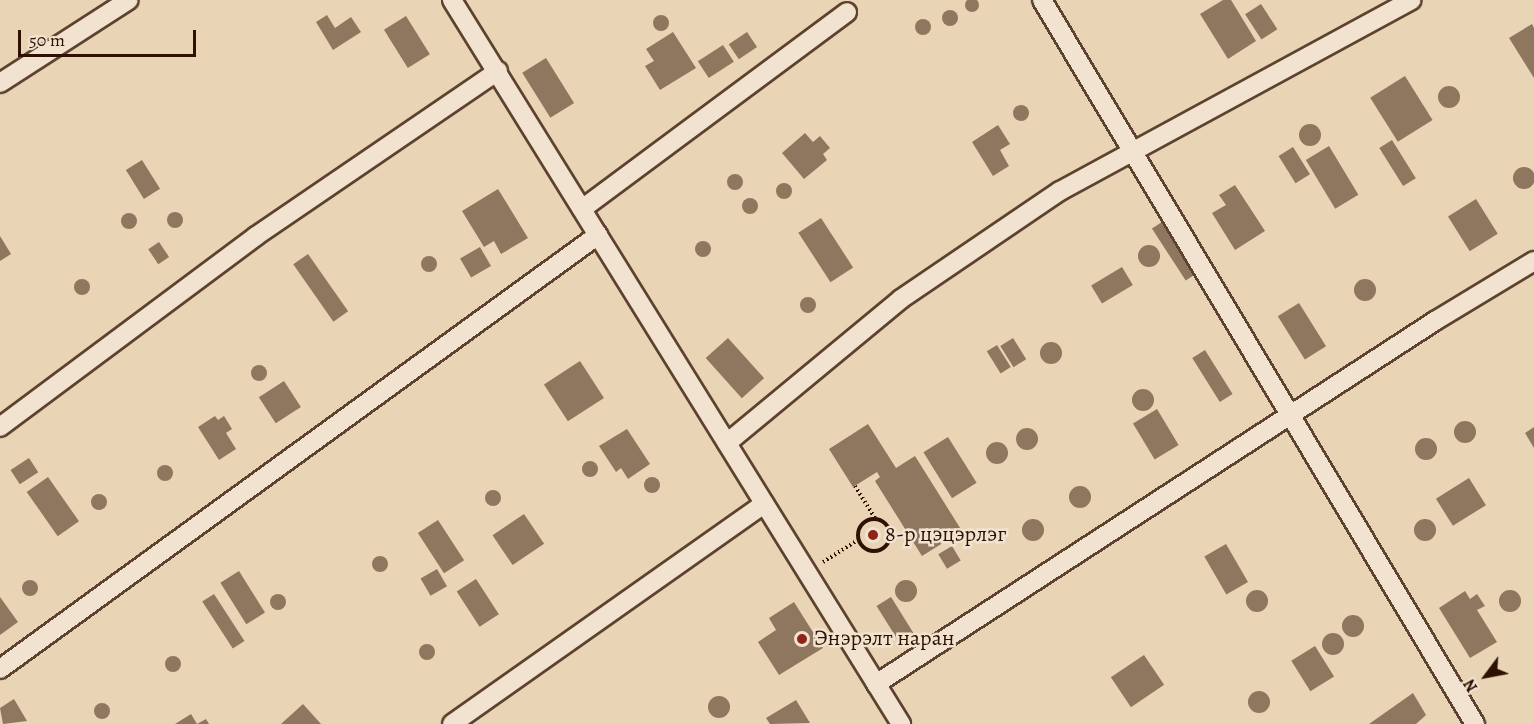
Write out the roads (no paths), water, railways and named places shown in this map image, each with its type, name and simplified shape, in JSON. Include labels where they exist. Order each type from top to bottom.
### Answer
[{"type":"street","points":[[0,83],[129,0]]},
{"type":"street","points":[[1042,0],[1292,413],[1475,724]]},
{"type":"street","points":[[454,1],[901,724]]},
{"type":"street","points":[[727,442],[901,299],[1060,191],[1403,2]]},
{"type":"street","points":[[582,209],[847,12]]},
{"type":"street","points":[[0,427],[256,236],[498,71]]},
{"type":"street","points":[[0,669],[598,235]]},
{"type":"street","points":[[876,684],[1292,413],[1534,261]]},
{"type":"street","points":[[452,724],[764,504]]},
{"type":"place","name":"8-р цэцэрлэг","points":[[873,535]]},
{"type":"place","name":"Энэрэлт наран","points":[[802,639]]}]
